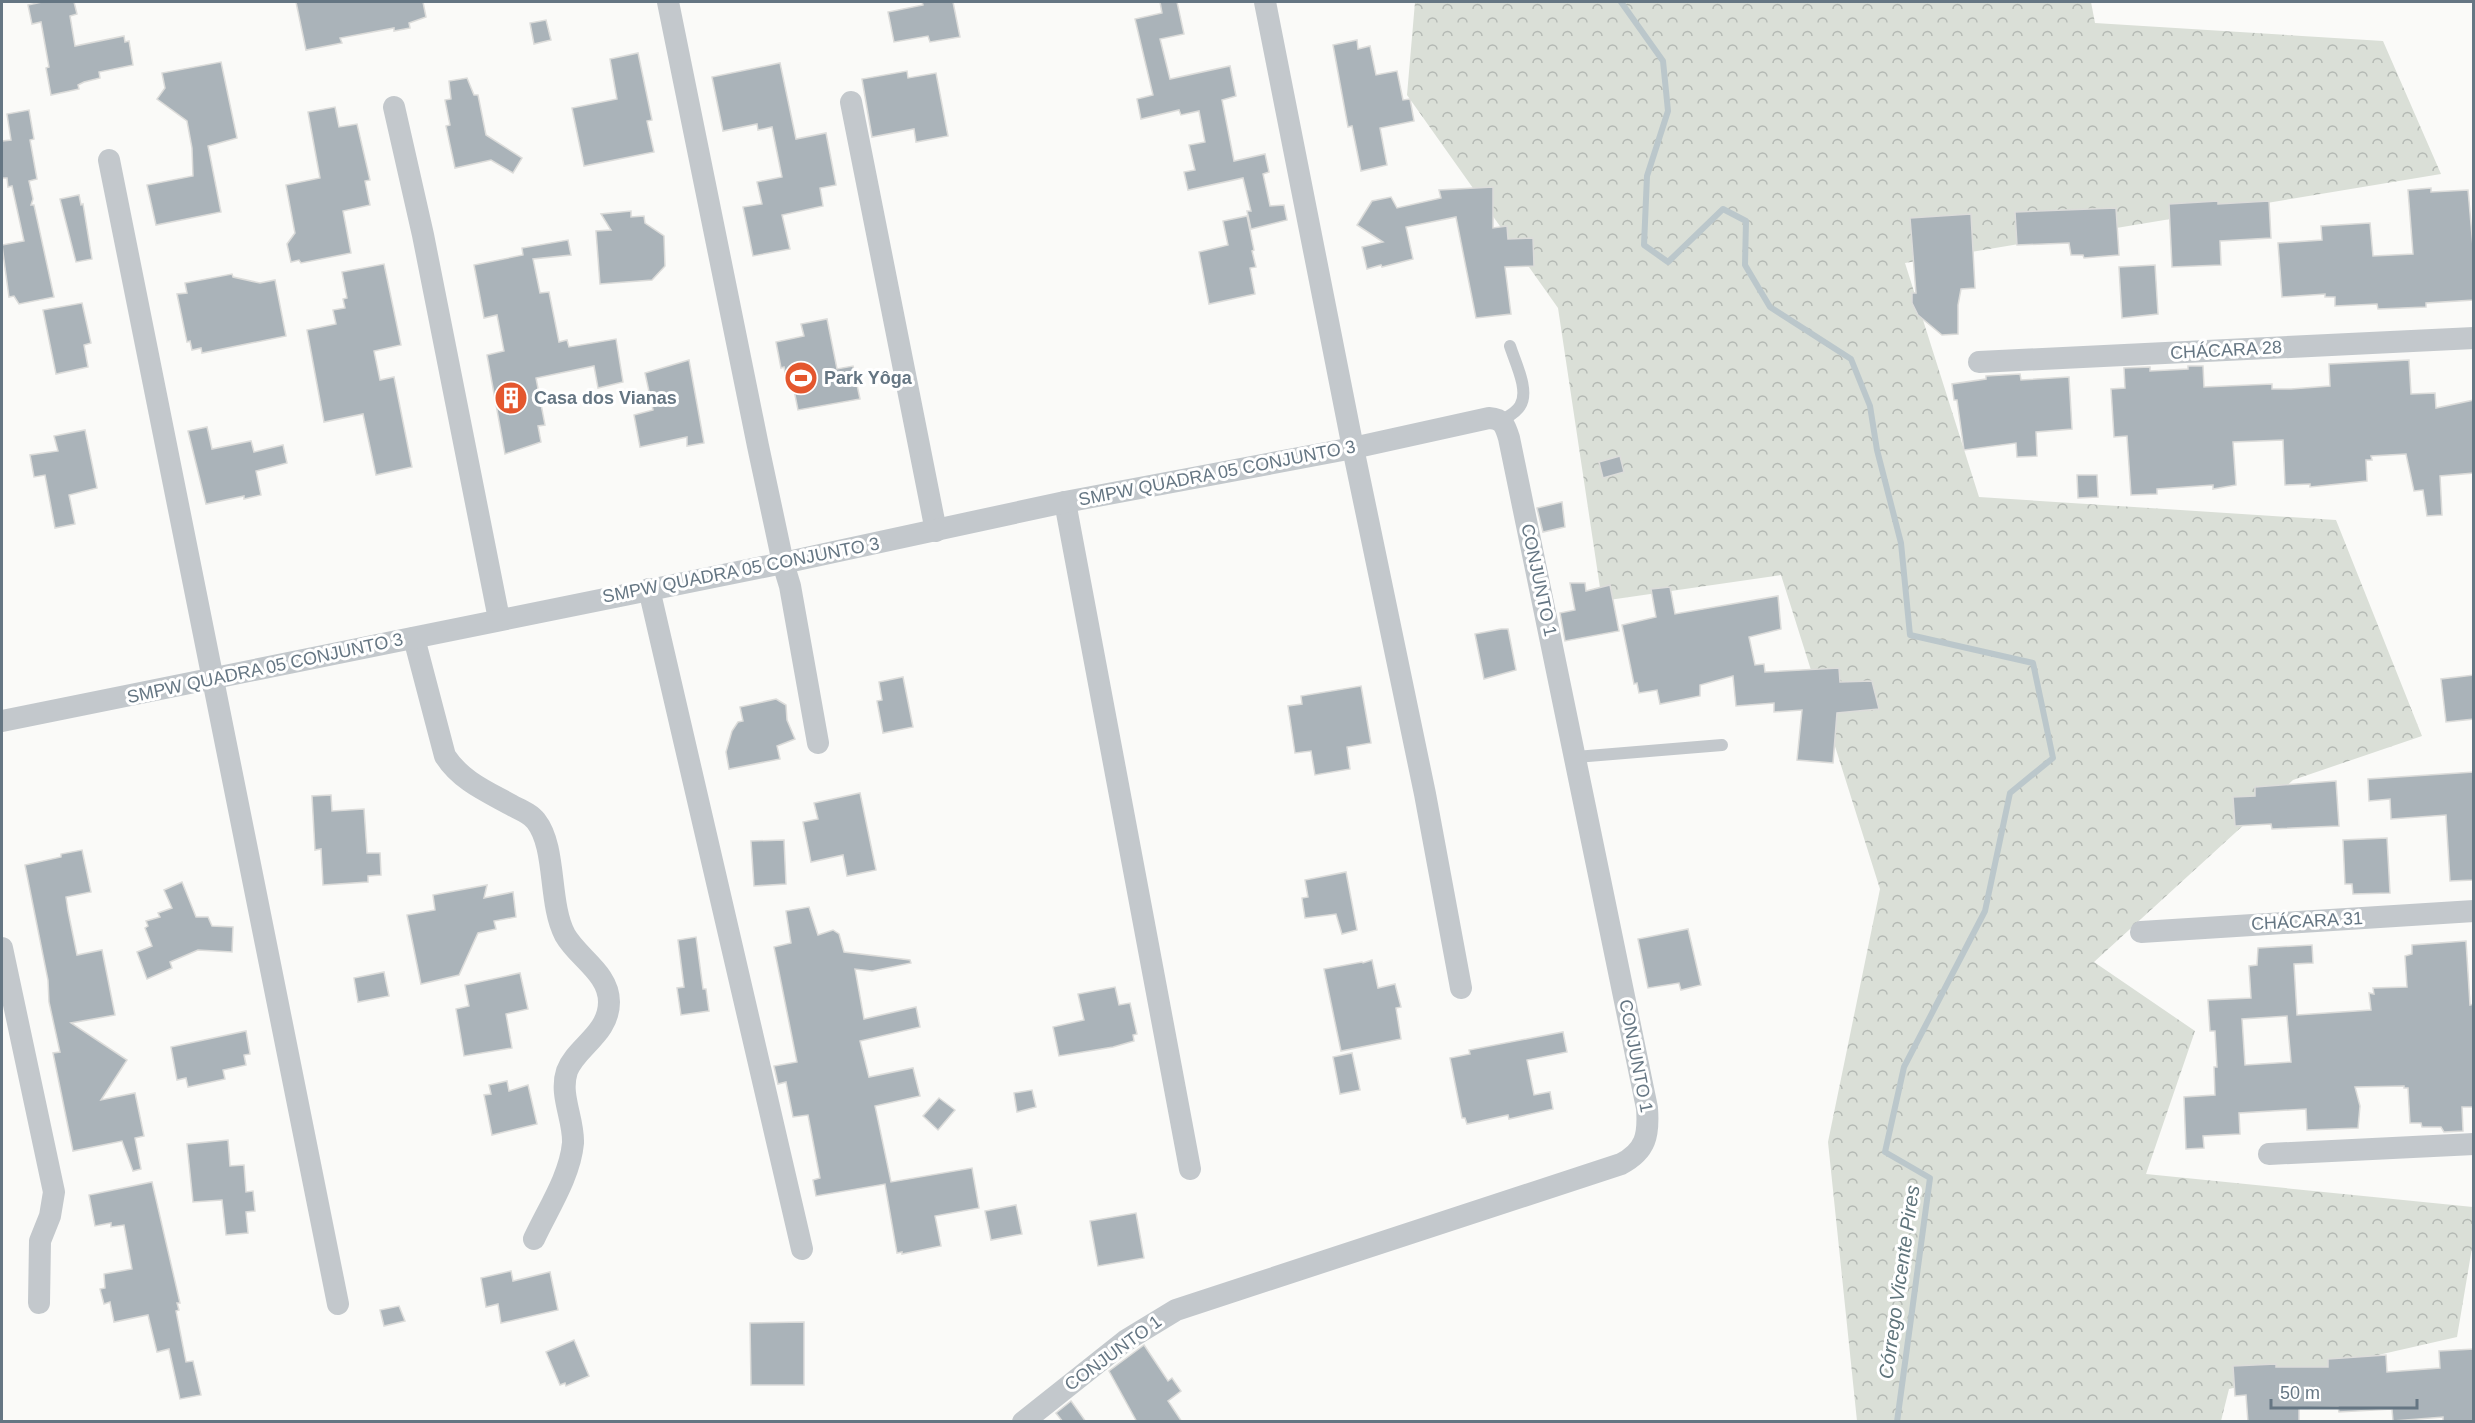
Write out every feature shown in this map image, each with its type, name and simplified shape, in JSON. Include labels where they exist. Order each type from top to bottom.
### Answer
[{"type":"street","points":[[668,2],[783,562],[790,586],[818,743]]},
{"type":"street","points":[[1264,2],[1425,794],[1461,988]]},
{"type":"street","points":[[851,102],[936,531]]},
{"type":"street","points":[[394,107],[421,226],[499,619]]},
{"type":"street","points":[[109,160],[338,1304]]},
{"type":"street","name":"CHÁCARA 28","points":[[1980,362],[2474,338]]},
{"type":"street","name":"SMPW QUADRA 05 CONJUNTO 3","points":[[2,721],[936,531],[1065,502],[1491,421]]},
{"type":"street","name":"CONJUNTO 1","points":[[1023,1422],[1125,1341],[1176,1310],[1621,1164],[1640,1151],[1647,1131],[1647,1108],[1576,756],[1509,438],[1505,424],[1491,421]]},
{"type":"street","points":[[1065,502],[1190,1168]]},
{"type":"street","points":[[649,589],[802,1249]]},
{"type":"street","points":[[414,638],[445,756],[453,770],[475,786],[535,819],[544,834],[558,910],[565,934],[607,988],[609,1005],[606,1017],[599,1030],[567,1071],[565,1086],[572,1127],[571,1157],[534,1239]]},
{"type":"street","name":"CHÁCARA 31","points":[[2141,932],[2474,911]]},
{"type":"street","points":[[2,948],[54,1192],[50,1216],[40,1241],[39,1303]]},
{"type":"street","points":[[2269,1154],[2474,1144]]},
{"type":"lane","points":[[1491,421],[1517,410],[1523,401],[1521,382],[1510,346]]},
{"type":"lane","points":[[1576,756],[1722,745]]},
{"type":"green space","points":[[1415,2],[2091,2],[2095,23],[2383,41],[2441,174],[1905,263],[1979,497],[2336,520],[2422,736],[2293,780],[2094,962],[2195,1031],[2146,1174],[2473,1207],[2473,1242],[2457,1337],[2229,1389],[2221,1421],[1857,1421],[1828,1142],[1880,889],[1781,575],[1602,601],[1558,308],[1407,95]]},
{"type":"building","points":[[42,2],[74,2],[77,14],[70,16],[75,46],[124,36],[125,42],[129,41],[133,65],[99,72],[100,78],[78,85],[79,89],[51,95],[46,68],[49,67],[41,22],[32,24],[28,5]]},
{"type":"building","points":[[296,2],[423,2],[426,17],[409,23],[410,28],[394,31],[394,28],[340,38],[342,43],[306,50]]},
{"type":"building","points":[[922,2],[953,2],[960,37],[930,42],[928,36],[894,42],[888,12],[923,5]]},
{"type":"building","points":[[1160,2],[1177,2],[1184,34],[1160,39],[1170,79],[1230,66],[1236,96],[1222,100],[1234,161],[1265,154],[1269,172],[1263,174],[1270,206],[1284,205],[1287,220],[1251,229],[1247,211],[1251,211],[1243,178],[1188,190],[1184,172],[1195,170],[1189,145],[1205,142],[1199,111],[1181,115],[1179,110],[1141,119],[1137,99],[1153,95],[1135,19],[1162,13]]},
{"type":"building","points":[[546,20],[551,40],[534,44],[530,23]]},
{"type":"building","points":[[1357,40],[1358,49],[1370,46],[1376,75],[1397,71],[1403,100],[1410,99],[1414,121],[1380,128],[1387,165],[1361,171],[1352,126],[1348,127],[1333,45]]},
{"type":"building","points":[[638,53],[652,120],[647,121],[654,152],[584,166],[572,108],[617,99],[610,59]]},
{"type":"building","points":[[221,62],[237,138],[208,146],[221,212],[156,225],[147,185],[193,176],[192,148],[187,121],[157,99],[165,88],[162,73]]},
{"type":"building","points":[[780,63],[796,139],[826,133],[836,185],[820,188],[823,206],[782,215],[790,249],[753,256],[743,207],[762,204],[757,182],[782,177],[772,127],[758,130],[757,124],[723,131],[712,77]]},
{"type":"building","points":[[907,71],[908,78],[936,73],[948,136],[916,142],[914,129],[872,137],[862,79]]},
{"type":"building","points":[[467,78],[474,95],[478,95],[486,135],[522,158],[513,173],[491,160],[455,168],[446,126],[450,125],[445,100],[451,99],[449,81]]},
{"type":"building","points":[[335,107],[339,127],[357,124],[370,180],[365,181],[370,205],[343,211],[351,253],[301,263],[299,260],[291,262],[287,244],[295,233],[286,185],[320,178],[308,112]]},
{"type":"building","points":[[29,110],[34,139],[30,140],[37,179],[29,181],[33,199],[31,205],[34,205],[54,297],[19,304],[14,296],[9,297],[2,245],[24,241],[12,186],[8,187],[7,178],[2,178],[2,141],[11,140],[7,114]]},
{"type":"building","points":[[1493,187],[1493,228],[1507,226],[1508,239],[1533,238],[1534,266],[1505,267],[1511,314],[1476,318],[1456,217],[1406,227],[1413,259],[1367,269],[1362,247],[1383,242],[1357,225],[1372,201],[1391,197],[1397,208],[1441,198],[1439,190]]},
{"type":"building","points":[[2431,188],[2431,192],[2468,190],[2474,258],[2474,300],[2426,303],[2426,307],[2378,309],[2377,304],[2335,306],[2335,297],[2325,297],[2325,294],[2282,297],[2278,243],[2322,240],[2321,226],[2370,223],[2373,256],[2413,254],[2408,190]]},
{"type":"building","points":[[79,195],[81,205],[83,204],[92,259],[76,262],[60,199]]},
{"type":"building","points":[[2218,201],[2218,204],[2269,201],[2271,238],[2220,241],[2221,265],[2172,267],[2169,204]]},
{"type":"building","points":[[2116,208],[2119,255],[2084,258],[2083,255],[2071,255],[2069,243],[2017,245],[2015,212]]},
{"type":"building","points":[[631,211],[631,217],[644,216],[645,223],[664,236],[665,266],[652,280],[600,284],[596,231],[611,230],[601,214]]},
{"type":"building","points":[[1971,214],[1975,288],[1961,289],[1958,305],[1958,334],[1942,335],[1918,315],[1912,303],[1912,293],[1916,293],[1910,218]]},
{"type":"building","points":[[1247,216],[1256,267],[1250,268],[1255,294],[1209,304],[1199,252],[1228,245],[1223,221]]},
{"type":"building","points":[[568,240],[571,255],[533,259],[540,293],[549,292],[559,342],[567,340],[569,347],[616,339],[623,382],[598,388],[594,366],[536,378],[545,425],[538,426],[541,442],[505,454],[487,355],[504,351],[497,315],[484,318],[474,265],[523,255],[522,248]]},
{"type":"building","points":[[384,264],[401,345],[374,351],[380,380],[394,377],[412,467],[376,475],[363,414],[324,422],[307,330],[336,324],[333,310],[345,308],[343,299],[347,298],[342,272]]},
{"type":"building","points":[[2155,265],[2158,314],[2122,318],[2119,267]]},
{"type":"building","points":[[232,274],[233,277],[260,283],[275,280],[286,336],[202,353],[201,348],[192,350],[190,341],[187,342],[177,294],[187,293],[185,283]]},
{"type":"building","points":[[82,303],[91,343],[84,345],[88,367],[56,374],[43,310]]},
{"type":"building","points":[[827,319],[837,369],[853,366],[860,399],[798,410],[793,385],[788,386],[784,367],[781,368],[776,342],[804,336],[801,324]]},
{"type":"building","points":[[689,360],[704,443],[687,446],[687,437],[640,447],[634,415],[653,410],[645,373]]},
{"type":"building","points":[[2409,360],[2411,394],[2435,393],[2436,408],[2474,400],[2474,473],[2440,476],[2442,515],[2427,516],[2423,490],[2414,491],[2406,454],[2371,456],[2372,460],[2366,460],[2367,481],[2310,487],[2310,484],[2285,485],[2283,440],[2233,442],[2236,485],[2213,489],[2213,485],[2157,489],[2157,494],[2131,495],[2127,436],[2114,437],[2111,389],[2125,388],[2124,368],[2150,367],[2150,371],[2203,366],[2204,387],[2272,384],[2272,389],[2291,389],[2330,386],[2329,364]]},
{"type":"building","points":[[2020,374],[2021,380],[2069,377],[2072,429],[2036,432],[2037,456],[2017,457],[2016,443],[1964,450],[1957,400],[1954,400],[1952,384],[1986,379],[1986,376]]},
{"type":"building","points":[[207,427],[212,449],[251,441],[254,452],[283,445],[287,463],[256,471],[261,495],[206,504],[188,431]]},
{"type":"building","points":[[85,430],[97,488],[69,495],[75,524],[55,528],[45,475],[34,477],[30,455],[58,451],[54,436]]},
{"type":"building","points":[[1620,456],[1624,472],[1603,478],[1599,462]]},
{"type":"building","points":[[2077,475],[2097,475],[2098,497],[2078,498]]},
{"type":"building","points":[[1562,502],[1565,527],[1543,532],[1537,508]]},
{"type":"building","points":[[1570,583],[1585,583],[1586,591],[1610,585],[1619,631],[1565,641],[1560,613],[1575,610]]},
{"type":"building","points":[[1670,587],[1675,614],[1778,596],[1781,629],[1749,637],[1755,665],[1764,664],[1765,672],[1839,668],[1840,682],[1872,681],[1879,709],[1837,713],[1833,763],[1797,760],[1802,710],[1774,712],[1774,703],[1736,706],[1733,676],[1700,685],[1700,696],[1660,704],[1657,690],[1639,693],[1637,683],[1634,684],[1622,625],[1656,617],[1651,589]]},
{"type":"building","points":[[1508,629],[1516,670],[1484,679],[1475,634]]},
{"type":"building","points":[[2474,675],[2474,719],[2446,722],[2441,679]]},
{"type":"building","points":[[903,677],[913,727],[883,733],[877,701],[882,700],[879,682]]},
{"type":"building","points":[[1361,686],[1371,743],[1347,747],[1350,769],[1315,775],[1311,751],[1295,753],[1288,706],[1302,704],[1301,696]]},
{"type":"building","points":[[776,699],[786,705],[787,720],[795,739],[777,746],[780,759],[729,769],[726,752],[732,731],[738,722],[743,721],[740,707]]},
{"type":"building","points":[[2474,772],[2474,880],[2450,881],[2446,815],[2391,819],[2390,799],[2369,801],[2368,779]]},
{"type":"building","points":[[2336,781],[2339,826],[2272,829],[2271,824],[2235,826],[2233,797],[2255,796],[2255,787]]},
{"type":"building","points":[[860,793],[876,870],[847,876],[843,855],[811,862],[803,822],[818,819],[814,803]]},
{"type":"building","points":[[331,795],[332,811],[364,809],[367,853],[380,853],[381,875],[368,876],[368,882],[323,885],[321,849],[315,850],[312,796]]},
{"type":"building","points":[[2387,838],[2390,893],[2353,894],[2352,884],[2345,884],[2343,840]]},
{"type":"building","points":[[784,840],[786,884],[754,886],[751,841]]},
{"type":"building","points":[[82,850],[91,892],[66,897],[68,911],[77,955],[102,950],[115,1015],[71,1023],[127,1060],[101,1100],[135,1093],[144,1136],[135,1138],[141,1169],[133,1171],[122,1141],[73,1151],[53,1053],[60,1052],[25,865]]},
{"type":"building","points":[[1346,872],[1357,930],[1342,934],[1336,914],[1305,918],[1302,898],[1308,897],[1305,880]]},
{"type":"building","points":[[182,882],[196,917],[208,917],[212,926],[233,927],[232,952],[198,950],[170,962],[172,968],[147,979],[137,952],[152,946],[145,928],[148,926],[146,921],[160,917],[158,913],[172,908],[164,890]]},
{"type":"building","points":[[487,885],[484,898],[513,892],[516,917],[494,921],[496,929],[478,933],[459,975],[421,984],[407,915],[435,910],[433,895]]},
{"type":"building","points":[[809,907],[818,935],[833,930],[839,934],[844,952],[910,960],[911,963],[872,971],[855,969],[864,1019],[916,1007],[920,1027],[860,1041],[869,1077],[913,1068],[920,1096],[875,1106],[891,1182],[972,1168],[979,1208],[935,1216],[941,1246],[897,1253],[885,1184],[816,1196],[813,1180],[820,1178],[808,1115],[793,1117],[786,1082],[778,1084],[774,1066],[797,1062],[774,947],[791,943],[786,911]]},
{"type":"building","points":[[1688,929],[1701,985],[1681,990],[1679,983],[1648,988],[1638,939]]},
{"type":"building","points":[[696,937],[703,989],[706,989],[709,1011],[681,1015],[677,988],[684,987],[678,940]]},
{"type":"building","points":[[2466,941],[2470,1005],[2474,1004],[2474,1107],[2462,1107],[2463,1131],[2444,1132],[2441,1127],[2422,1127],[2421,1123],[2410,1123],[2408,1088],[2404,1086],[2355,1087],[2360,1106],[2358,1128],[2307,1130],[2306,1109],[2239,1113],[2240,1134],[2203,1136],[2204,1148],[2186,1149],[2184,1097],[2215,1095],[2214,1067],[2217,1067],[2215,1031],[2210,1031],[2208,1000],[2251,998],[2249,966],[2257,965],[2258,948],[2312,945],[2313,963],[2294,964],[2297,1015],[2371,1010],[2369,993],[2374,994],[2373,988],[2407,987],[2405,956],[2412,954],[2412,945]],"holes":[[[2287,1016],[2291,1062],[2245,1065],[2242,1019]]]},
{"type":"building","points":[[1372,960],[1378,988],[1395,984],[1401,1007],[1396,1008],[1401,1039],[1341,1051],[1324,969]]},
{"type":"building","points":[[384,972],[389,996],[358,1002],[354,978]]},
{"type":"building","points":[[520,973],[528,1009],[506,1014],[512,1048],[464,1056],[456,1009],[469,1006],[465,985]]},
{"type":"building","points":[[1115,987],[1119,1005],[1130,1003],[1137,1034],[1133,1035],[1134,1041],[1059,1056],[1053,1027],[1084,1020],[1078,994]]},
{"type":"building","points":[[246,1031],[250,1054],[244,1055],[246,1065],[223,1070],[225,1079],[188,1087],[186,1078],[177,1080],[171,1047]]},
{"type":"building","points":[[1563,1032],[1567,1052],[1527,1060],[1534,1095],[1550,1092],[1553,1109],[1509,1119],[1508,1115],[1467,1124],[1465,1118],[1462,1118],[1450,1058],[1470,1054],[1469,1050]]},
{"type":"building","points":[[1352,1053],[1360,1090],[1340,1094],[1333,1057]]},
{"type":"building","points":[[507,1081],[509,1091],[528,1085],[537,1124],[492,1135],[484,1095],[491,1094],[489,1085]]},
{"type":"building","points":[[1032,1090],[1036,1107],[1017,1112],[1014,1093]]},
{"type":"building","points":[[939,1098],[955,1110],[938,1130],[923,1116]]},
{"type":"building","points":[[228,1140],[230,1166],[244,1165],[246,1192],[253,1191],[255,1211],[246,1212],[248,1233],[226,1235],[222,1200],[193,1202],[187,1144]]},
{"type":"building","points":[[152,1182],[180,1303],[177,1303],[179,1310],[176,1311],[186,1362],[193,1361],[201,1395],[180,1399],[169,1349],[157,1352],[148,1315],[114,1322],[110,1302],[104,1304],[100,1289],[105,1288],[104,1274],[132,1269],[124,1225],[111,1227],[111,1223],[95,1226],[89,1195]]},
{"type":"building","points":[[1016,1205],[1022,1234],[991,1240],[985,1211]]},
{"type":"building","points":[[1136,1213],[1144,1258],[1098,1266],[1090,1221]]},
{"type":"building","points":[[511,1271],[513,1281],[550,1272],[558,1310],[501,1323],[498,1304],[486,1307],[481,1278]]},
{"type":"building","points":[[399,1306],[405,1321],[384,1326],[380,1310]]},
{"type":"building","points":[[804,1322],[804,1385],[751,1385],[750,1323]]},
{"type":"building","points":[[574,1340],[589,1376],[566,1386],[565,1383],[560,1385],[546,1352]]},
{"type":"building","points":[[1144,1345],[1168,1381],[1172,1378],[1181,1391],[1168,1401],[1182,1422],[1137,1422],[1109,1371]]},
{"type":"building","points":[[2474,1349],[2474,1422],[2443,1422],[2443,1417],[2393,1421],[2392,1409],[2339,1412],[2338,1407],[2299,1408],[2299,1422],[2248,1422],[2246,1395],[2235,1396],[2233,1366],[2276,1364],[2276,1367],[2328,1367],[2328,1359],[2386,1355],[2387,1372],[2440,1368],[2439,1351]]},
{"type":"building","points":[[1071,1401],[1086,1422],[1063,1422],[1056,1413]]},
{"type":"waterway","name":"Córrego Vicente Pires","points":[[1621,2],[1663,61],[1668,111],[1647,176],[1644,245],[1668,262],[1723,209],[1746,221],[1745,265],[1770,307],[1851,359],[1870,406],[1877,450],[1901,543],[1910,635],[2033,663],[2053,758],[2010,793],[1985,911],[1904,1067],[1885,1152],[1930,1178],[1897,1422]]},
{"type":"place","name":"Park Yôga","points":[[801,378]]},
{"type":"place","name":"Casa dos Vianas","points":[[511,398]]}]
